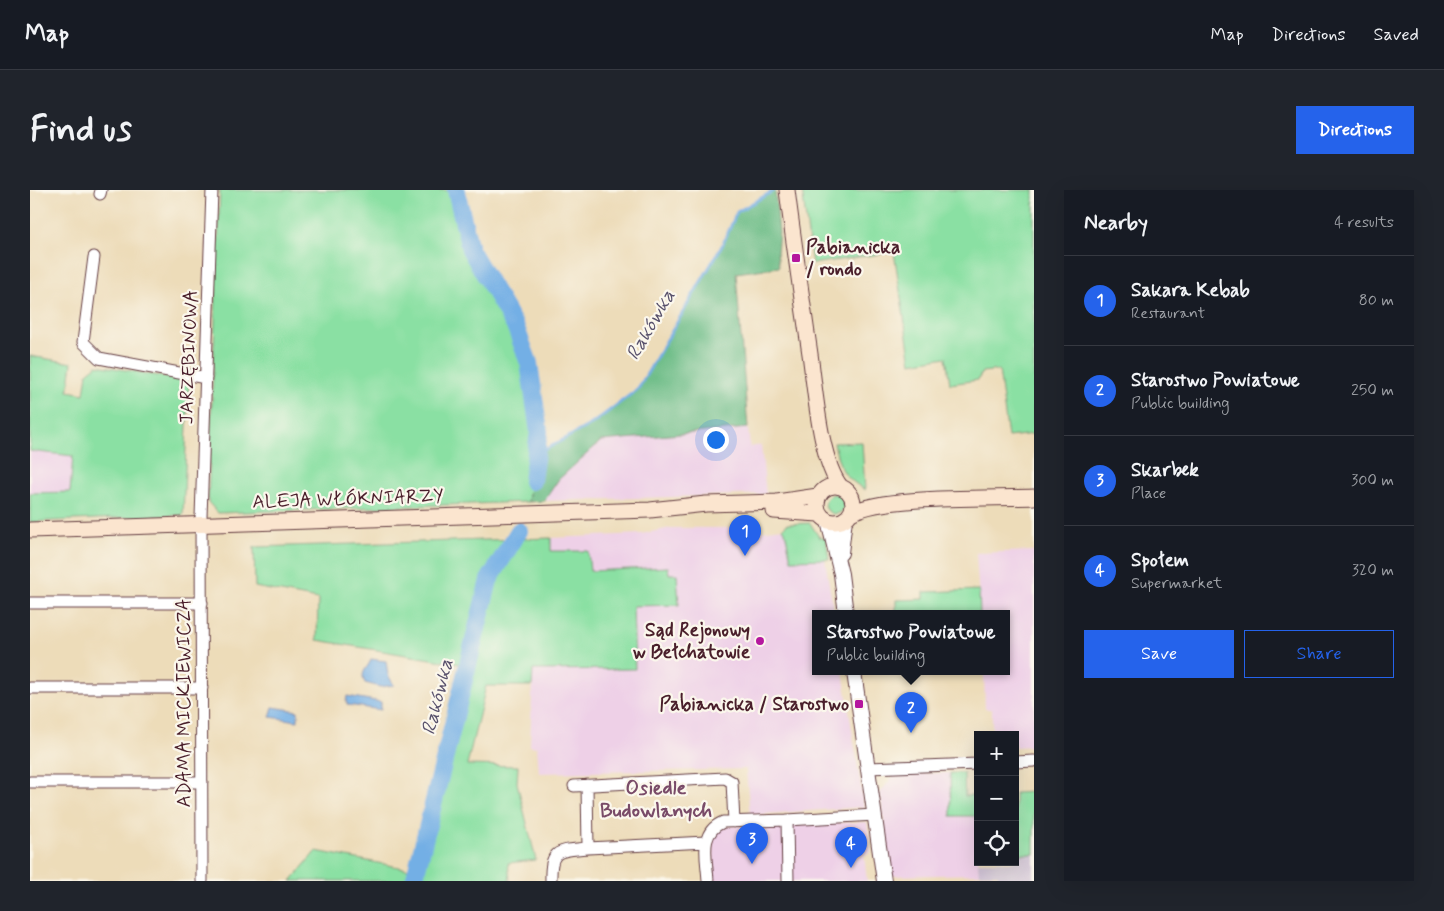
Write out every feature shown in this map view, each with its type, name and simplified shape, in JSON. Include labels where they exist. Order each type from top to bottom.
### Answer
[{"type":"main road","points":[[787,190],[818,410],[829,461],[836,480],[846,491],[853,505],[848,516]]},
{"type":"main road","points":[[818,410],[821,493]]},
{"type":"main road","points":[[899,502],[829,487],[821,493],[816,502],[823,518],[838,522],[859,508],[899,502],[1034,498]]},
{"type":"main road","name":"ALEJA WŁÓKNIARZY","points":[[668,509],[706,504],[778,502],[821,493]]},
{"type":"main road","name":"ALEJA WŁÓKNIARZY","points":[[30,530],[668,509],[799,511],[823,518]]},
{"type":"street","name":"JARZĘBINOWA","points":[[201,524],[212,190]]},
{"type":"street","points":[[94,257],[83,342],[99,358],[206,378]]},
{"type":"street","points":[[846,610],[841,574],[842,536],[848,516]]},
{"type":"street","points":[[823,518],[841,574]]},
{"type":"street","name":"ADAMA MICKIEWICZA","points":[[201,524],[202,881]]},
{"type":"street","points":[[30,603],[202,603]]},
{"type":"street","points":[[854,675],[875,814],[881,881]]},
{"type":"street","points":[[30,688],[202,688]]},
{"type":"street","points":[[1019,762],[1034,761]]},
{"type":"street","points":[[868,768],[974,764]]},
{"type":"street","points":[[574,786],[724,778],[732,782],[734,822]]},
{"type":"street","points":[[30,782],[202,782]]},
{"type":"street","points":[[587,785],[588,848]]},
{"type":"street","points":[[708,881],[707,834],[716,825],[734,822],[875,814]]},
{"type":"street","points":[[787,820],[788,881]]},
{"type":"street","points":[[551,881],[550,863],[555,855],[564,851],[706,842]]},
{"type":"shaded area","points":[[748,428],[750,447],[761,445],[766,494],[544,501],[559,479],[601,441]]},
{"type":"shaded area","points":[[30,451],[73,456],[70,492],[30,493]]},
{"type":"shaded area","points":[[671,528],[737,528],[760,531],[783,528],[791,560],[825,559],[833,610],[812,610],[812,675],[843,675],[864,807],[750,815],[746,769],[539,773],[537,747],[530,746],[533,670],[634,669],[632,606],[679,605],[676,574],[669,574],[668,567],[590,571],[551,551],[551,538],[641,534]]},
{"type":"shaded area","points":[[1034,551],[1034,746],[1019,747],[1019,731],[992,731],[992,709],[985,709],[984,675],[1010,675],[1010,610],[980,610],[976,553]]},
{"type":"shaded area","points":[[950,773],[951,816],[974,816],[974,866],[979,866],[979,874],[891,876],[880,793],[895,774]]},
{"type":"shaded area","points":[[867,822],[871,852],[864,855],[867,881],[714,881],[713,841],[718,830],[730,826]]},
{"type":"shaded area","points":[[1019,854],[1034,854],[1034,881],[998,881],[998,874],[979,874],[978,866],[1019,866]]},
{"type":"green space","points":[[220,190],[456,190],[470,249],[516,328],[529,363],[539,432],[528,502],[218,513],[208,502]]},
{"type":"green space","points":[[775,190],[779,233],[777,252],[779,267],[736,273],[748,428],[601,441],[559,479],[544,501],[528,502],[534,456],[593,423],[638,389],[723,244],[737,212]]},
{"type":"green space","points":[[802,190],[1034,190],[1034,434],[1008,437],[999,370],[982,372],[978,380],[950,384],[946,357],[911,363],[894,252],[812,264]]},
{"type":"green space","points":[[30,356],[72,363],[68,391],[84,394],[87,373],[97,365],[189,381],[183,515],[30,522],[30,493],[70,492],[73,456],[30,451]]},
{"type":"green space","points":[[862,442],[865,490],[851,480],[843,471],[834,443]]},
{"type":"green space","points":[[831,494],[839,494],[845,500],[845,508],[839,514],[831,514],[825,508],[825,500]]},
{"type":"green space","points":[[810,523],[819,537],[826,538],[829,559],[791,560],[783,528],[787,524]]},
{"type":"green space","points":[[551,538],[551,551],[588,551],[590,571],[668,567],[669,574],[677,574],[679,605],[633,606],[635,669],[533,670],[532,686],[486,686],[467,765],[518,766],[517,783],[536,860],[508,863],[510,881],[291,881],[316,851],[414,870],[466,665],[317,640],[318,599],[255,587],[254,547]]},
{"type":"green space","points":[[979,590],[980,610],[896,610],[896,600],[924,599],[924,592]]},
{"type":"green space","points":[[950,773],[964,773],[965,796],[974,795],[974,816],[951,816]]},
{"type":"green space","points":[[1034,792],[1034,854],[1019,854],[1019,793]]},
{"type":"water","points":[[371,659],[386,661],[388,675],[394,685],[380,687],[365,683],[363,675]]},
{"type":"water","points":[[347,696],[381,702],[381,710],[348,705],[346,702]]},
{"type":"water","points":[[273,707],[298,711],[298,721],[270,717]]},
{"type":"waterway","name":"Rakówka","points":[[456,190],[470,249],[516,328],[529,363],[539,432],[532,481]]},
{"type":"waterway","name":"Rakówka","points":[[534,456],[593,423],[638,389],[723,244],[737,212],[775,190]]},
{"type":"waterway","name":"Rakówka","points":[[414,881],[489,580],[519,531]]},
{"type":"place","name":"Pabianicka / rondo","points":[[796,258]]},
{"type":"place","name":"Sakara Kebab","points":[[745,556]]},
{"type":"place","name":"Sąd Rejonowy w Bełchatowie","points":[[760,641]]},
{"type":"place","name":"Pabianicka / Starostwo","points":[[859,704]]},
{"type":"place","name":"Starostwo Powiatowe","points":[[911,733]]},
{"type":"place","name":"Skarbek","points":[[752,864]]},
{"type":"place","name":"Społem","points":[[851,868]]},
{"type":"district","name":"Osiedle Budowlanych","points":[[656,800]]}]
